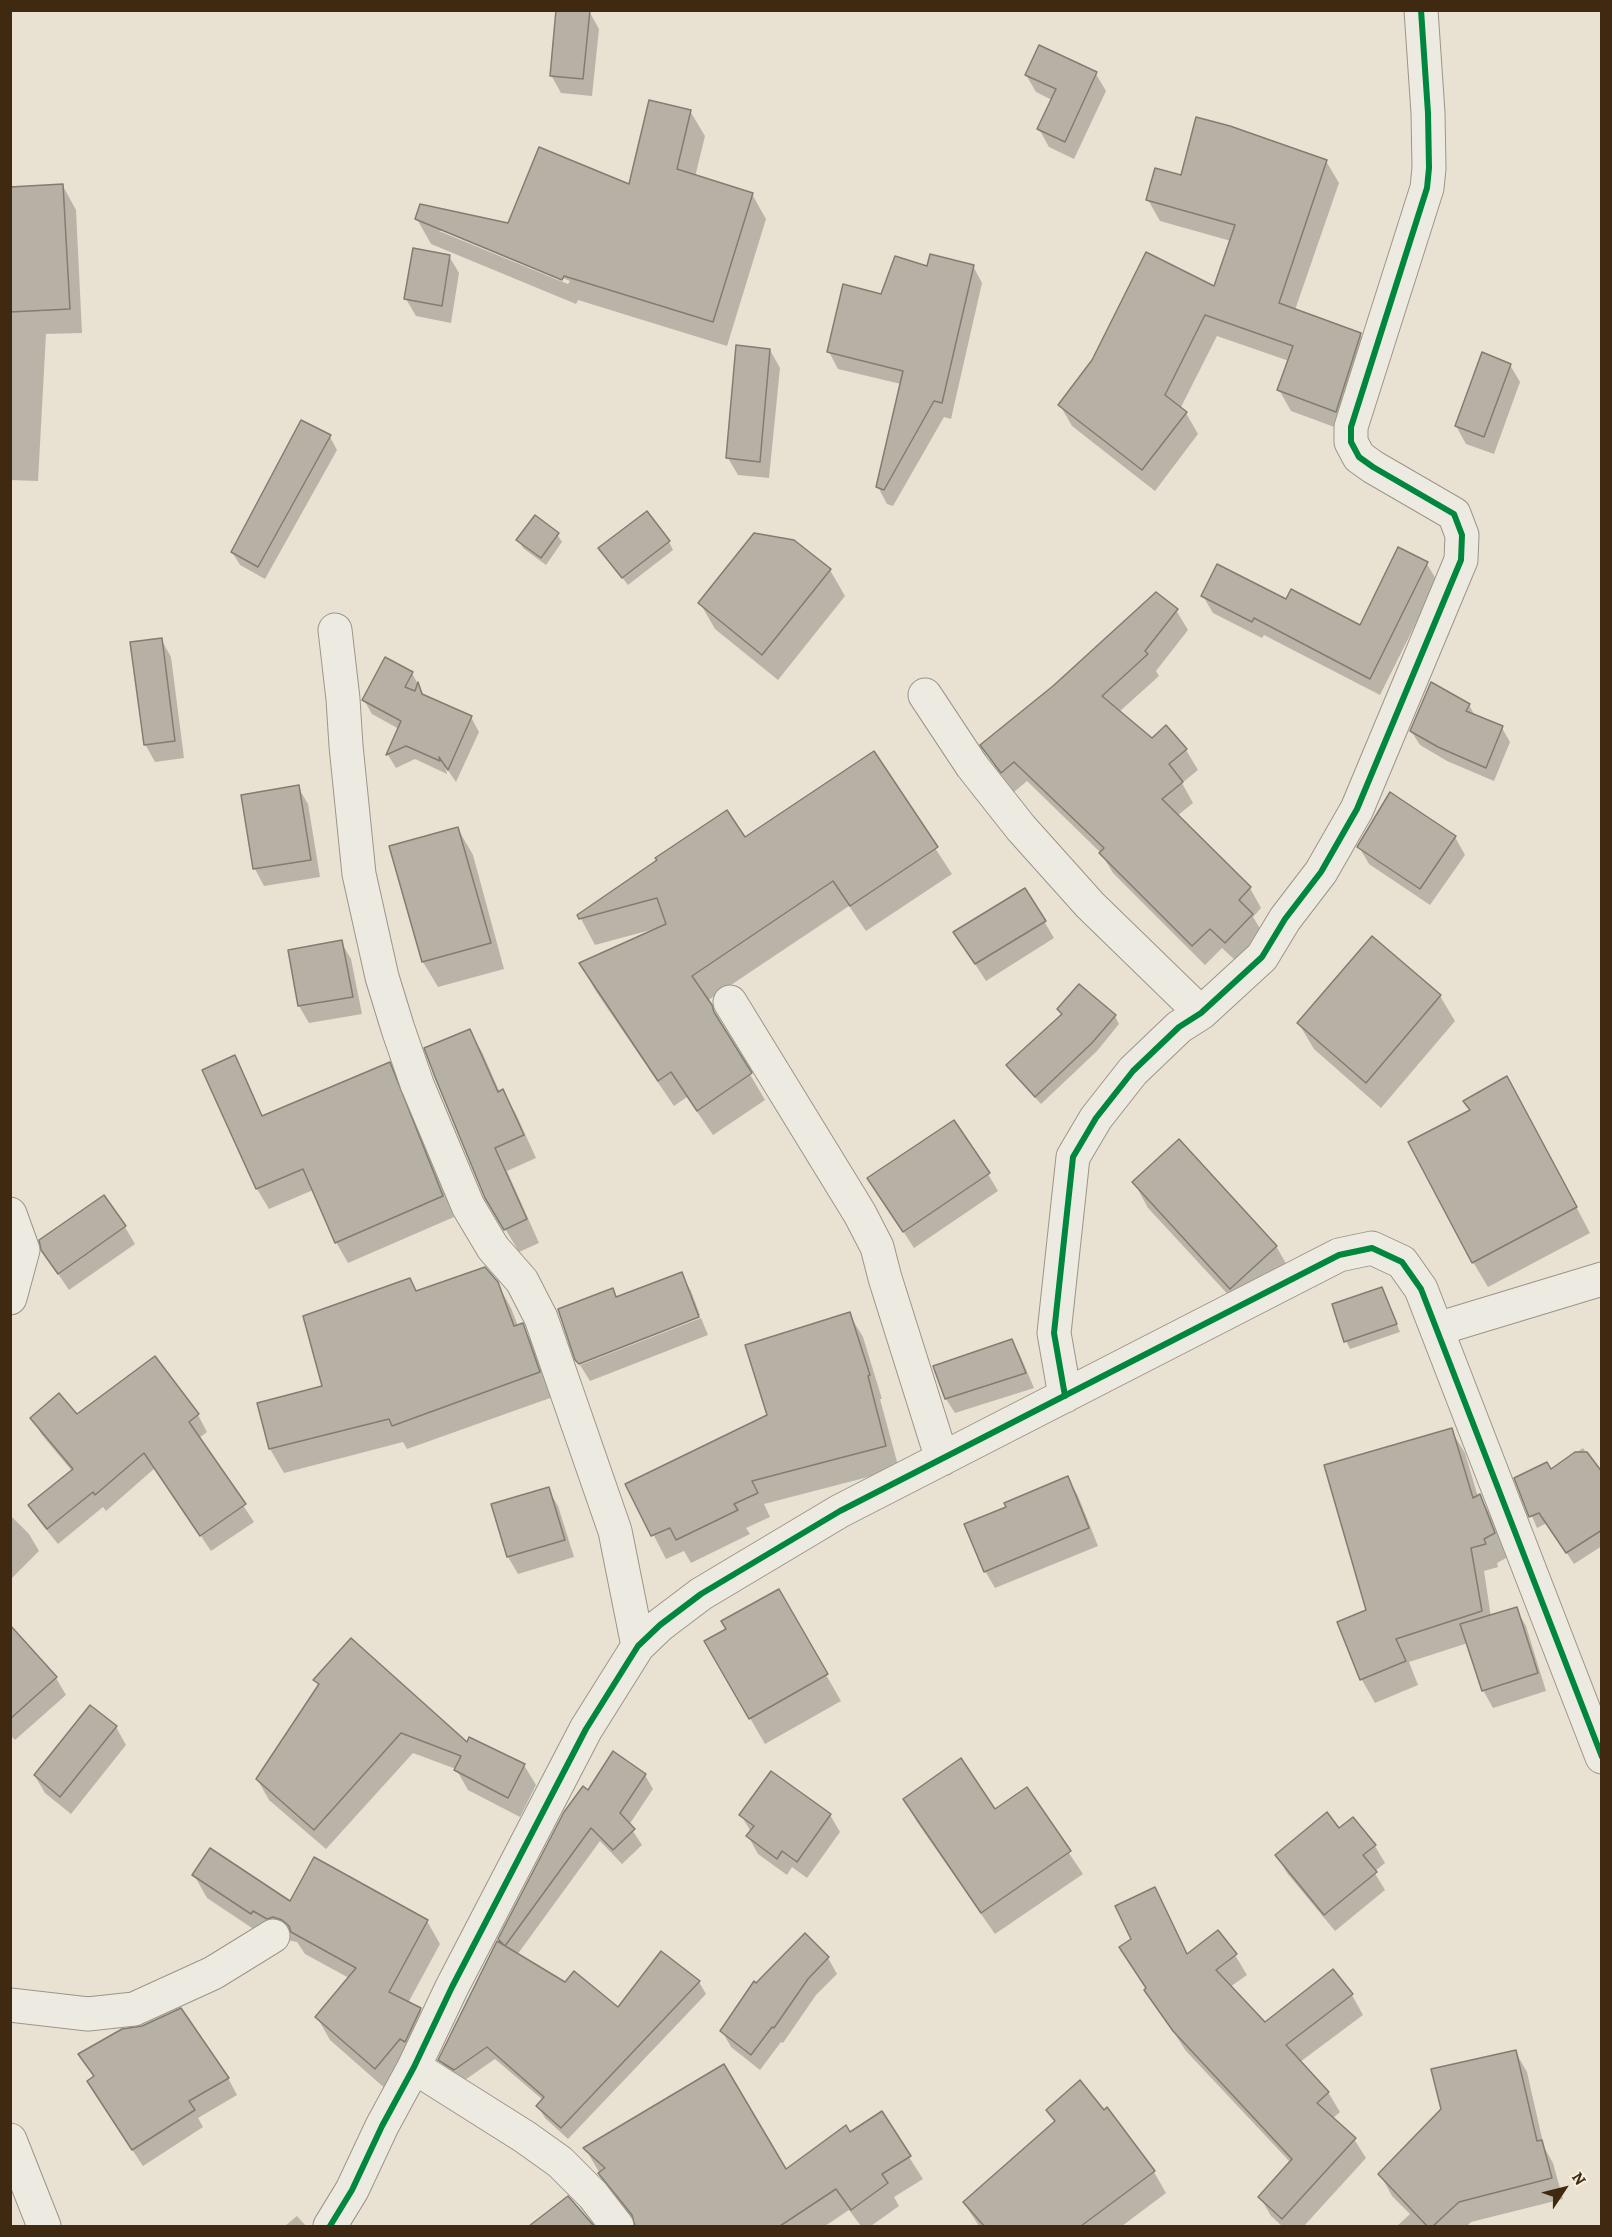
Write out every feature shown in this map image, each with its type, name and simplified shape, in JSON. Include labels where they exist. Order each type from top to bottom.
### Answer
[{"type":"street","points":[[1065,1396],[1054,1333],[1073,1157],[1096,1118],[1133,1071],[1179,1027],[1201,1013],[1262,957],[1285,919],[1321,872],[1357,809],[1461,560],[1462,535],[1454,513],[1373,467],[1359,457],[1351,442],[1351,427],[1428,188],[1428,113],[1421,10]]},
{"type":"street","points":[[335,630],[359,874],[382,977],[417,1084],[468,1206],[493,1248],[522,1281],[541,1318],[615,1531],[638,1646]]},
{"type":"street","points":[[925,695],[972,766],[1021,828],[1090,904],[1201,1013]]},
{"type":"street","points":[[730,1002],[860,1214],[877,1247],[942,1459]]},
{"type":"street","points":[[10,1214],[23,1250],[10,1298]]},
{"type":"street","points":[[330,2226],[352,2190],[452,1987],[581,1739],[638,1646],[660,1625],[701,1594],[840,1511],[1339,1255],[1372,1248],[1402,1262],[1421,1289],[1602,1757]]},
{"type":"street","points":[[1437,1329],[1602,1279]]},
{"type":"street","points":[[10,2005],[88,2014],[134,2009],[213,1973],[273,1936]]},
{"type":"street","points":[[414,2067],[525,2137],[560,2162],[593,2195],[617,2226]]},
{"type":"street","points":[[10,2139],[44,2226]]},
{"type":"building","points":[[556,10],[590,10],[583,79],[550,76]]},
{"type":"building","points":[[1039,45],[1097,72],[1065,142],[1037,129],[1056,89],[1025,75]]},
{"type":"building","points":[[649,100],[691,110],[677,169],[753,193],[713,322],[564,276],[562,280],[415,219],[420,204],[508,223],[539,147],[629,184]]},
{"type":"building","points":[[1196,117],[1230,126],[1327,160],[1279,303],[1361,333],[1336,412],[1277,390],[1293,346],[1205,315],[1165,395],[1187,412],[1142,470],[1058,405],[1092,360],[1146,252],[1214,286],[1235,225],[1146,200],[1155,168],[1181,175]]},
{"type":"building","points":[[63,184],[70,309],[10,312],[10,187]]},
{"type":"building","points":[[413,248],[450,255],[442,306],[404,299]]},
{"type":"building","points":[[930,254],[974,265],[942,403],[934,401],[884,490],[876,487],[903,371],[827,352],[843,284],[881,294],[895,256],[927,266]]},
{"type":"building","points":[[736,345],[770,349],[760,462],[726,458]]},
{"type":"building","points":[[1482,352],[1511,364],[1484,437],[1455,426]]},
{"type":"building","points":[[301,420],[331,435],[258,567],[231,552]]},
{"type":"building","points":[[647,511],[670,541],[622,578],[598,548]]},
{"type":"building","points":[[535,515],[559,533],[541,558],[516,540]]},
{"type":"building","points":[[754,533],[794,540],[831,569],[762,655],[698,603]]},
{"type":"building","points":[[1398,547],[1428,562],[1370,679],[1254,618],[1252,622],[1201,596],[1217,564],[1286,599],[1291,589],[1360,625]]},
{"type":"building","points":[[1156,592],[1178,609],[1145,651],[1148,654],[1102,696],[1152,738],[1166,725],[1187,749],[1169,764],[1183,782],[1162,799],[1251,887],[1239,900],[1253,914],[1225,943],[1210,929],[1192,946],[1099,853],[1104,848],[1014,762],[1001,773],[980,745],[1053,686]]},
{"type":"building","points":[[162,638],[175,741],[144,745],[130,642]]},
{"type":"building","points":[[385,657],[413,672],[405,687],[415,691],[418,682],[422,694],[472,716],[448,770],[439,757],[440,761],[406,746],[386,755],[401,721],[362,700]]},
{"type":"building","points":[[1431,682],[1470,704],[1466,711],[1503,726],[1486,768],[1438,747],[1410,731]]},
{"type":"building","points":[[874,751],[938,847],[850,906],[833,881],[692,976],[752,1073],[697,1111],[671,1072],[658,1081],[579,963],[666,924],[657,898],[579,919],[577,915],[657,860],[655,858],[727,810],[745,837]]},
{"type":"building","points":[[299,785],[311,860],[253,869],[241,795]]},
{"type":"building","points":[[1390,792],[1456,836],[1420,889],[1357,847]]},
{"type":"building","points":[[458,827],[491,943],[422,962],[389,846]]},
{"type":"building","points":[[1025,888],[1046,921],[975,964],[953,932]]},
{"type":"building","points":[[1372,936],[1441,995],[1366,1083],[1297,1023]]},
{"type":"building","points":[[342,940],[353,997],[298,1006],[288,950]]},
{"type":"building","points":[[1079,984],[1116,1015],[1092,1043],[1035,1097],[1006,1065],[1062,1014],[1057,1009]]},
{"type":"building","points":[[470,1029],[498,1092],[503,1089],[524,1135],[495,1148],[527,1219],[504,1230],[485,1198],[424,1048]]},
{"type":"building","points":[[235,1055],[262,1116],[390,1062],[443,1196],[335,1243],[303,1169],[256,1189],[202,1070]]},
{"type":"building","points":[[1507,1076],[1577,1207],[1472,1263],[1408,1142],[1470,1110],[1463,1101]]},
{"type":"building","points":[[954,1120],[990,1173],[903,1232],[867,1178]]},
{"type":"building","points":[[1179,1139],[1277,1246],[1230,1289],[1132,1182]]},
{"type":"building","points":[[104,1195],[126,1226],[58,1274],[41,1250],[39,1240]]},
{"type":"building","points":[[485,1267],[498,1282],[514,1326],[523,1323],[540,1372],[392,1426],[389,1419],[269,1449],[257,1403],[322,1386],[303,1316],[410,1278],[416,1291]]},
{"type":"building","points":[[682,1272],[699,1317],[579,1364],[575,1360],[558,1309],[613,1288],[616,1297]]},
{"type":"building","points":[[1382,1287],[1397,1324],[1344,1342],[1332,1304]]},
{"type":"building","points":[[850,1312],[870,1375],[868,1376],[886,1446],[752,1481],[758,1493],[734,1504],[738,1510],[676,1540],[670,1528],[651,1536],[625,1484],[767,1415],[745,1345]]},
{"type":"building","points":[[1012,1339],[1026,1373],[945,1399],[933,1366]]},
{"type":"building","points":[[155,1356],[199,1414],[189,1422],[246,1504],[200,1536],[144,1453],[95,1495],[93,1492],[47,1529],[28,1505],[73,1469],[30,1418],[59,1393],[77,1414]]},
{"type":"building","points":[[1452,1428],[1473,1498],[1480,1494],[1495,1533],[1484,1539],[1486,1544],[1471,1548],[1482,1611],[1396,1639],[1406,1661],[1360,1680],[1337,1622],[1366,1610],[1324,1465]]},
{"type":"building","points":[[1575,1452],[1587,1452],[1602,1472],[1602,1530],[1566,1553],[1539,1513],[1529,1517],[1514,1478],[1547,1462],[1551,1469]]},
{"type":"building","points":[[1068,1476],[1089,1528],[984,1572],[964,1524],[1006,1507],[1004,1503]]},
{"type":"building","points":[[549,1487],[565,1540],[507,1557],[491,1504]]},
{"type":"building","points":[[779,1589],[828,1674],[749,1719],[704,1641],[726,1629],[721,1621]]},
{"type":"building","points":[[1517,1607],[1538,1673],[1482,1691],[1460,1624]]},
{"type":"building","points":[[10,1625],[57,1677],[10,1719]]},
{"type":"building","points":[[351,1638],[467,1742],[469,1737],[525,1764],[508,1798],[454,1770],[461,1756],[401,1733],[314,1830],[256,1779],[319,1684],[313,1680]]},
{"type":"building","points":[[90,1705],[117,1726],[60,1797],[34,1775]]},
{"type":"building","points":[[613,1751],[646,1774],[620,1813],[635,1829],[613,1850],[591,1828],[505,1946],[498,1939],[564,1812],[583,1786],[588,1790]]},
{"type":"building","points":[[961,1758],[995,1809],[1027,1787],[1071,1851],[981,1913],[903,1799]]},
{"type":"building","points":[[771,1771],[831,1814],[797,1862],[782,1851],[777,1859],[746,1836],[754,1826],[739,1815]]},
{"type":"building","points":[[1327,1812],[1339,1828],[1353,1817],[1376,1845],[1363,1855],[1377,1872],[1324,1915],[1275,1855]]},
{"type":"building","points":[[210,1848],[290,1901],[314,1857],[428,1920],[389,1992],[421,2008],[405,2042],[400,2039],[375,2069],[315,2017],[356,1968],[291,1932],[289,1926],[282,1920],[273,1917],[267,1919],[253,1911],[251,1914],[192,1875]]},
{"type":"building","points":[[1155,1887],[1187,1954],[1218,1930],[1237,1954],[1216,1970],[1265,2022],[1333,1969],[1353,1994],[1286,2045],[1329,2092],[1317,2103],[1356,2138],[1282,2219],[1258,2197],[1292,2159],[1173,2031],[1144,1990],[1146,1988],[1119,1947],[1131,1939],[1115,1906]]},
{"type":"building","points":[[805,1933],[829,1957],[808,1979],[774,2028],[772,2027],[751,2055],[720,2031],[754,1981],[756,1983]]},
{"type":"building","points":[[497,1941],[565,1982],[574,1971],[618,2007],[661,1951],[700,1981],[561,2128],[536,2106],[544,2097],[487,2047],[454,2070],[438,2060]]},
{"type":"building","points":[[181,2008],[229,2078],[189,2101],[195,2110],[132,2150],[87,2081],[94,2076],[78,2054],[122,2029],[142,2026]]},
{"type":"building","points":[[1516,2050],[1537,2141],[1542,2140],[1552,2178],[1459,2202],[1433,2226],[1427,2226],[1378,2174],[1441,2109],[1431,2069]]},
{"type":"building","points":[[724,2064],[786,2169],[846,2125],[850,2132],[882,2111],[911,2156],[882,2174],[888,2183],[851,2210],[836,2189],[780,2226],[635,2226],[632,2215],[598,2173],[605,2168],[583,2148]]},
{"type":"building","points":[[1080,2080],[1104,2110],[1107,2107],[1155,2171],[1081,2226],[984,2226],[963,2202],[1055,2121],[1046,2110]]},
{"type":"building","points":[[568,2196],[594,2226],[529,2226]]},
{"type":"cycle path","points":[[1065,1396],[1054,1333],[1073,1157],[1096,1118],[1133,1071],[1179,1027],[1201,1013],[1262,957],[1285,919],[1321,872],[1357,809],[1461,560],[1462,535],[1454,514],[1373,467],[1359,457],[1351,442],[1351,427],[1427,188],[1428,113],[1421,10]]},
{"type":"cycle path","points":[[330,2226],[352,2190],[452,1987],[586,1729],[638,1646],[660,1625],[701,1594],[840,1511],[1339,1255],[1372,1248],[1402,1262],[1421,1289],[1602,1757]]}]
